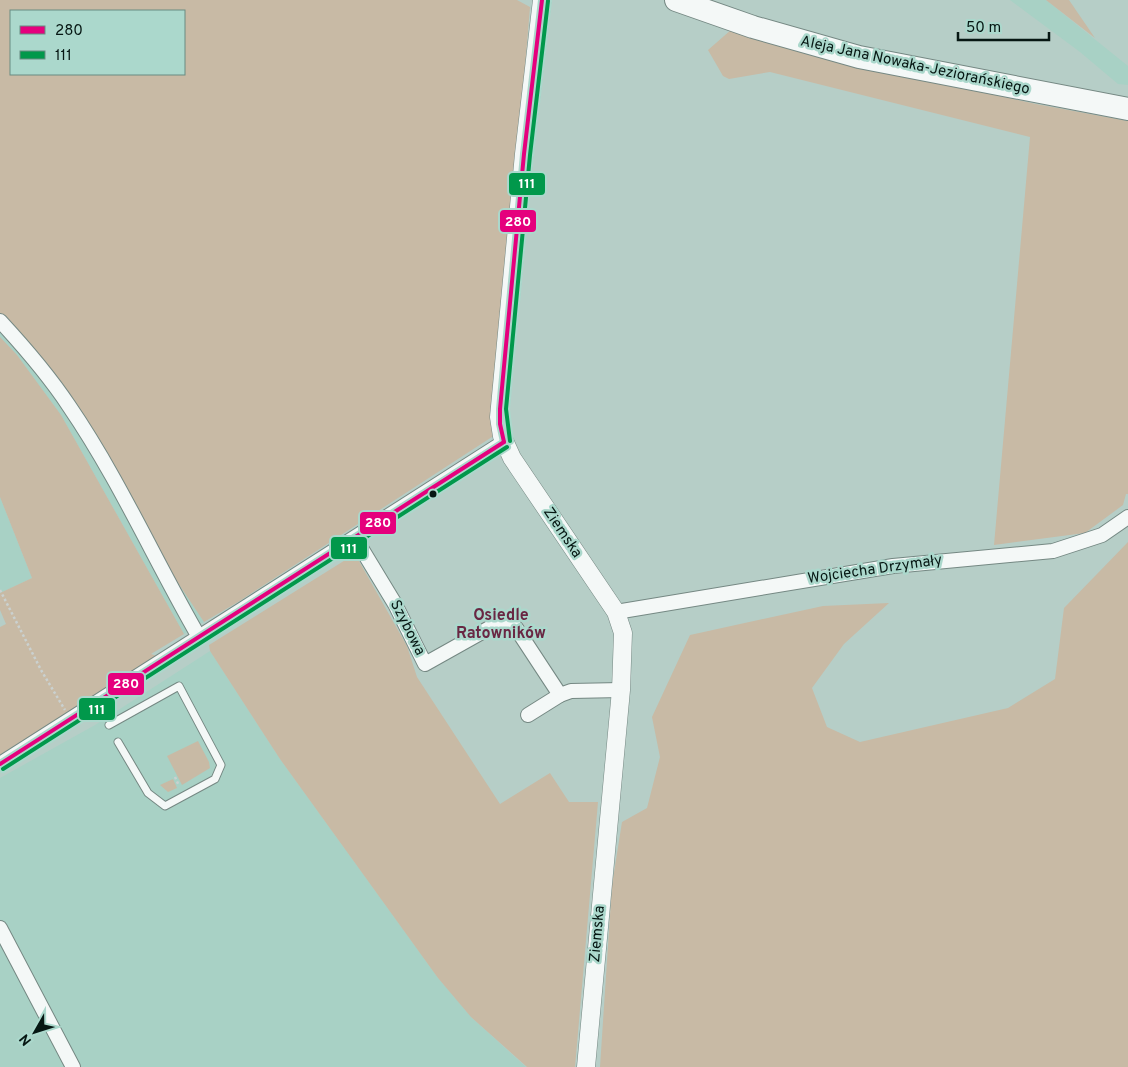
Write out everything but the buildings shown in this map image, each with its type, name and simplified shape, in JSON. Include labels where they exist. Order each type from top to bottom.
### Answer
[{"type":"main road","name":"Aleja Jana Nowaka-Jeziorańskiego","points":[[676,0],[753,27],[859,57],[1128,109]]},
{"type":"main road","name":"Aleja Jana Nowaka-Jeziorańskiego","points":[[717,0],[778,20],[863,44],[1128,95]]},
{"type":"street","name":"Ziemska","points":[[542,0],[526,134],[500,424],[504,442],[527,480],[616,612],[623,633],[621,690],[586,1067]]},
{"type":"street","points":[[0,321],[32,355],[70,406],[110,473],[199,638]]},
{"type":"street","points":[[0,764],[504,442]]},
{"type":"street","name":"Wojciecha Drzymały","points":[[616,612],[902,565],[1053,551],[1102,535],[1128,517]]},
{"type":"street","name":"Szybowa","points":[[354,538],[394,604],[425,664],[500,622],[509,622],[516,628],[560,695]]},
{"type":"street","points":[[528,715],[560,695],[571,691],[621,690]]},
{"type":"street","points":[[0,928],[73,1067]]},
{"type":"lane","points":[[109,726],[178,686],[221,765],[215,779],[166,806],[148,793],[118,742]]},
{"type":"path","points":[[0,590],[41,670],[71,719]]},
{"type":"path","points":[[175,777],[179,786]]},
{"type":"shaded area","points":[[0,0],[517,0],[530,7],[495,435],[238,602],[204,622],[176,580],[91,435],[0,316]]},
{"type":"shaded area","points":[[1010,0],[1046,0],[1128,66],[1128,85],[1118,84],[1080,52]]},
{"type":"shaded area","points":[[1046,0],[1069,0],[1095,38]]},
{"type":"shaded area","points":[[732,29],[787,48],[1036,104],[1128,121],[1128,494],[1126,494],[1123,505],[1085,533],[994,545],[1030,137],[770,72],[729,79],[723,76],[708,50]]},
{"type":"shaded area","points":[[0,316],[91,435],[176,580],[204,622],[184,634],[61,415],[17,355],[0,337]]},
{"type":"shaded area","points":[[0,337],[17,355],[61,415],[184,634],[151,654],[157,656],[0,755],[0,627],[6,624],[0,610],[0,593],[32,578],[0,497]]},
{"type":"shaded area","points":[[0,497],[32,578],[0,593]]},
{"type":"shaded area","points":[[1128,542],[1128,1067],[600,1067],[612,885],[622,822],[647,808],[660,757],[652,717],[690,635],[823,606],[889,603],[844,644],[812,688],[827,727],[860,742],[1008,708],[1055,679],[1064,608]]},
{"type":"shaded area","points":[[355,554],[407,646],[417,677],[500,804],[550,773],[569,802],[598,802],[575,1067],[527,1067],[471,1017],[438,978],[280,759],[210,651],[209,645]]},
{"type":"shaded area","points":[[210,651],[280,759],[438,978],[471,1017],[526,1067],[0,1067],[0,778],[95,725]]},
{"type":"shaded area","points":[[198,741],[209,762],[210,768],[182,785],[167,756]]},
{"type":"shaded area","points":[[173,779],[177,788],[168,792],[160,785]]},
{"type":"transit line","name":"280","points":[[504,442],[500,424],[500,409],[524,154],[542,0]]},
{"type":"transit line","name":"111","points":[[510,441],[506,409],[530,155],[548,1]]},
{"type":"transit line","name":"280","points":[[0,764],[504,442]]},
{"type":"transit line","name":"111","points":[[3,769],[507,447]]},
{"type":"district","name":"Osiedle Ratowników","points":[[501,625]]}]
